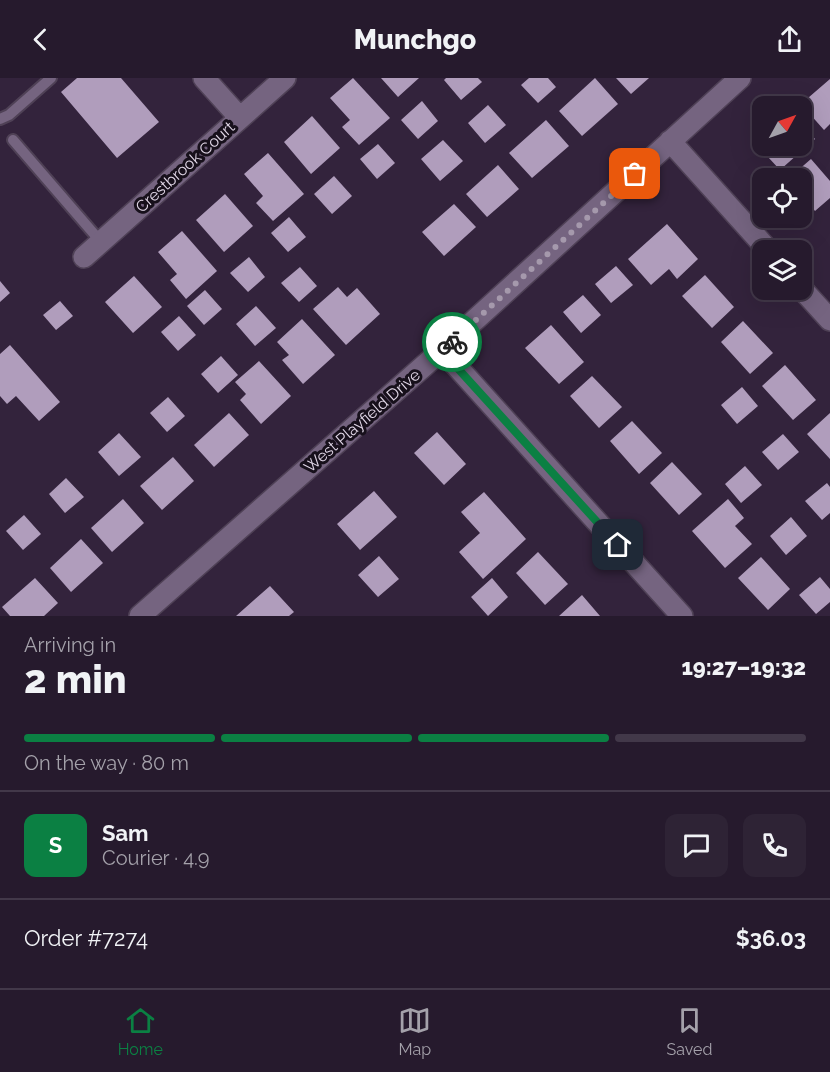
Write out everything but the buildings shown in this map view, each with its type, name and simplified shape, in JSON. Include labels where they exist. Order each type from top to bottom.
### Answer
[{"type":"street","points":[[204,78],[240,118]]},
{"type":"street","name":"Crestbrook Court","points":[[84,257],[285,78]]},
{"type":"street","name":"West Playfield Drive","points":[[140,616],[442,351],[740,78]]},
{"type":"street","points":[[670,141],[759,240]]},
{"type":"street","points":[[812,300],[830,320]]},
{"type":"street","points":[[442,351],[682,616]]},
{"type":"lane","points":[[0,119],[9,115],[51,78]]},
{"type":"lane","points":[[13,140],[101,242]]},
{"type":"way so far","points":[[452,342],[635,174]]},
{"type":"route","points":[[452,342],[442,351],[618,545]]}]
